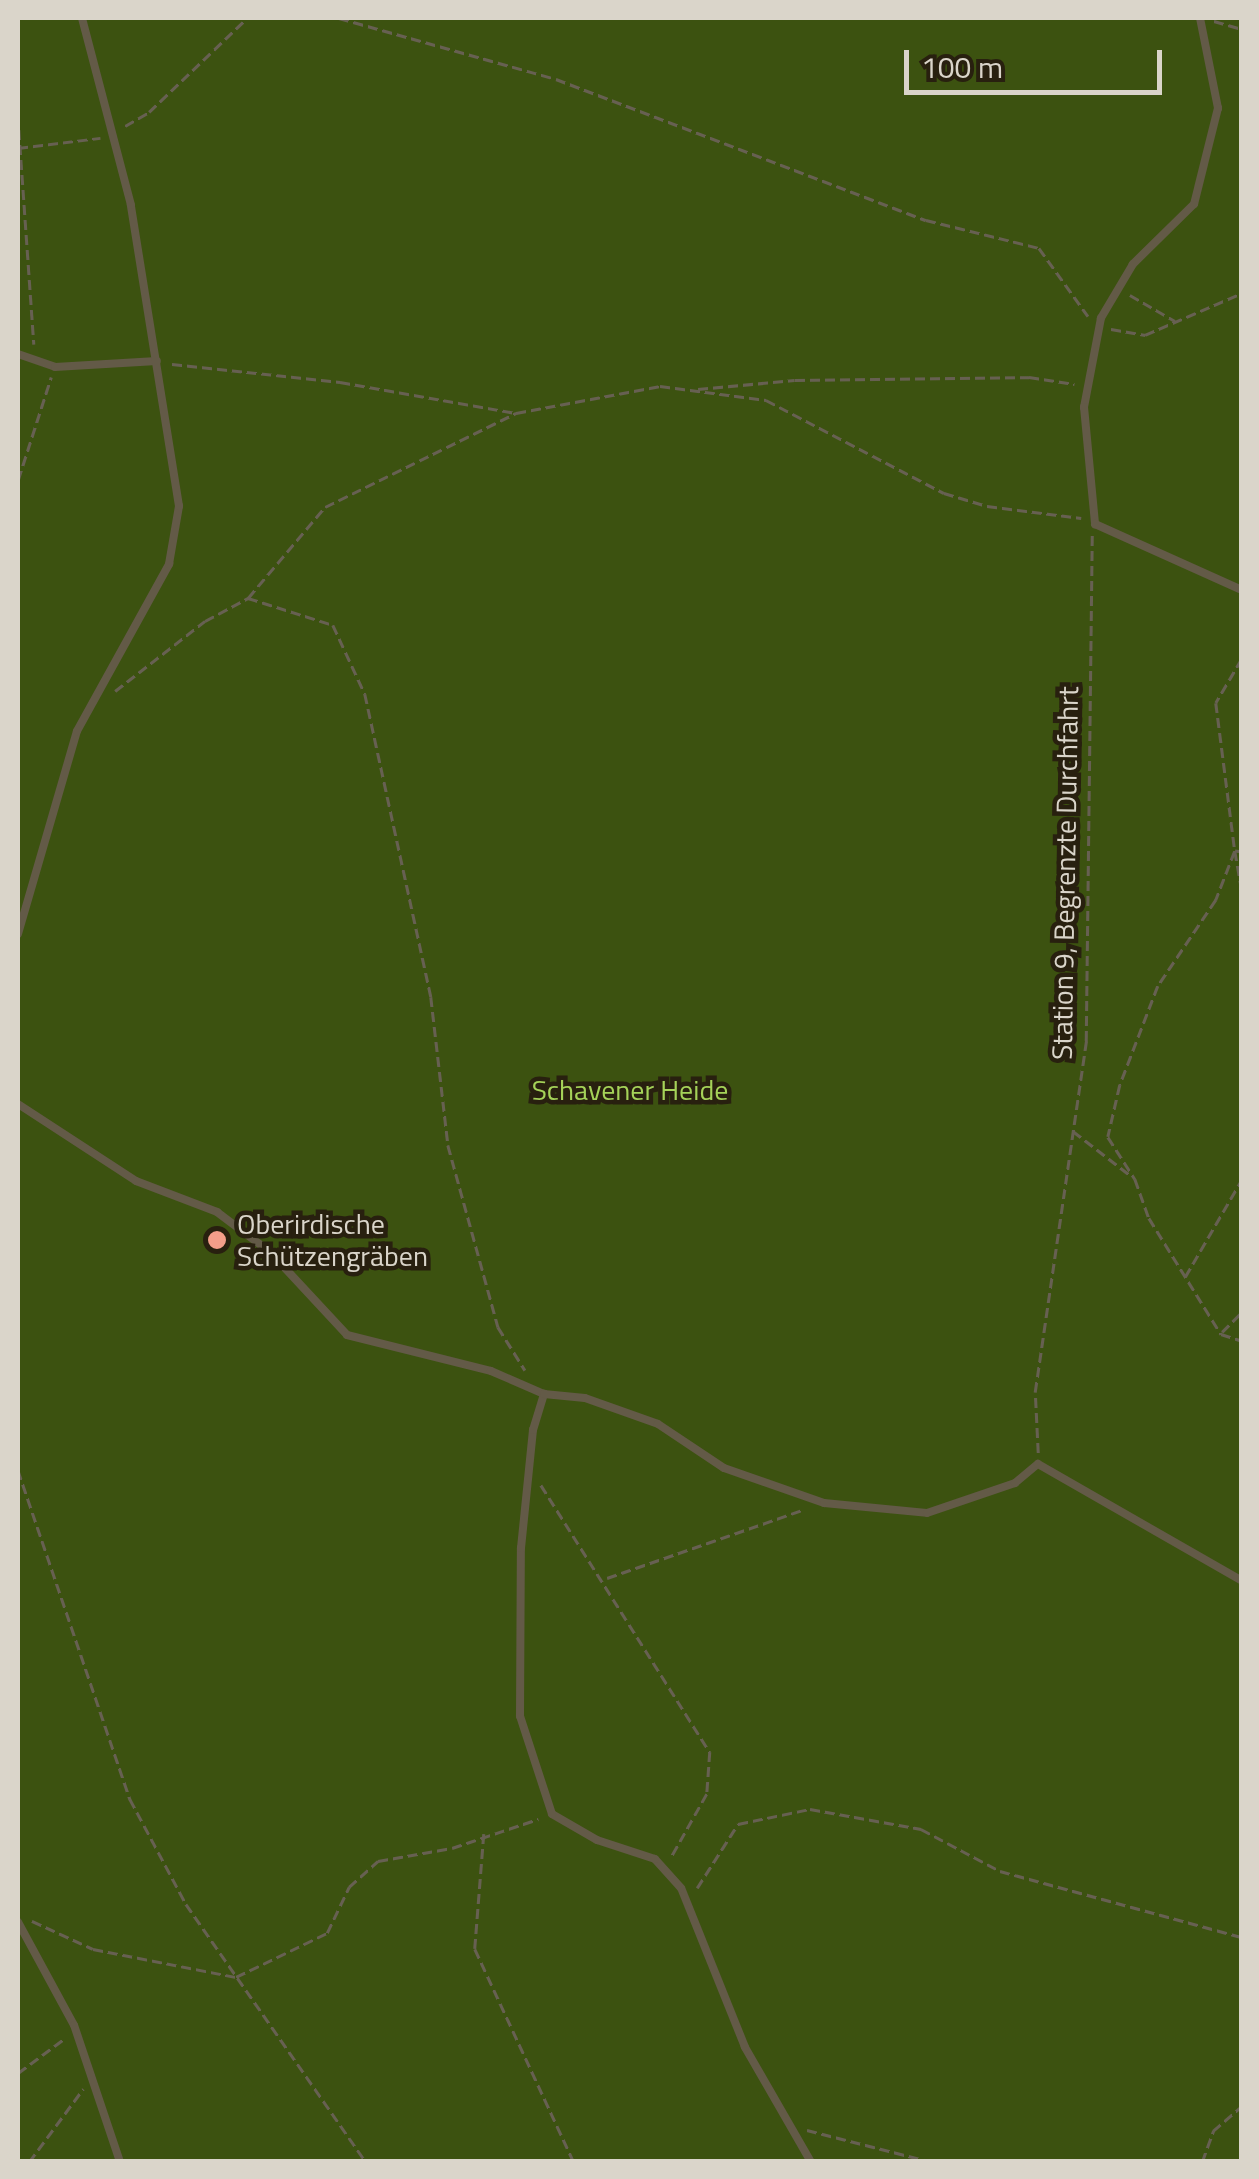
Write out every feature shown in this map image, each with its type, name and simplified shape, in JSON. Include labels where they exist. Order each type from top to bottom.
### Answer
[{"type":"lane","points":[[18,934],[88,708],[136,634],[169,564],[178,506],[157,360],[112,133],[82,18]]},
{"type":"lane","points":[[1201,18],[1218,108],[1194,204],[1118,287],[1099,327],[1085,387],[1093,519],[1102,529],[1242,590]]},
{"type":"lane","points":[[18,354],[54,366],[157,360]]},
{"type":"lane","points":[[18,1104],[136,1181],[218,1212],[270,1252],[347,1335],[490,1371],[544,1394],[585,1398],[658,1424],[724,1468],[824,1503],[926,1512],[1015,1483],[1038,1464],[1242,1581]]},
{"type":"lane","points":[[544,1394],[529,1467],[520,1716],[552,1814],[596,1840],[655,1859],[681,1888],[745,2048],[810,2162]]},
{"type":"lane","points":[[18,1922],[74,2025],[120,2162]]},
{"type":"path","points":[[19,147],[66,146],[112,133],[148,112],[248,18]]},
{"type":"path","points":[[338,18],[574,85],[926,220],[1039,248],[1099,327],[1145,336],[1242,293]]},
{"type":"path","points":[[1201,18],[1242,30]]},
{"type":"path","points":[[18,116],[35,361]]},
{"type":"path","points":[[1118,287],[1176,322]]},
{"type":"path","points":[[157,360],[193,370],[340,382],[516,413]]},
{"type":"path","points":[[18,480],[54,366]]},
{"type":"path","points":[[690,390],[795,380],[1028,377],[1085,387]]},
{"type":"path","points":[[88,708],[205,621],[248,598],[325,507],[516,413],[660,386],[766,400],[907,475],[987,506],[1093,519]]},
{"type":"path","name":"Station 9, Begrenzte Durchfahrt","points":[[1038,1464],[1036,1392],[1086,1041],[1093,519]]},
{"type":"path","points":[[248,598],[332,625],[366,694],[431,997],[448,1145],[498,1328],[527,1373]]},
{"type":"path","points":[[1242,660],[1216,703],[1242,890]]},
{"type":"path","points":[[1235,851],[1242,852]]},
{"type":"path","points":[[1235,851],[1216,900],[1158,986],[1120,1085],[1108,1137],[1135,1179],[1149,1218],[1221,1334],[1242,1340]]},
{"type":"path","points":[[1072,1130],[1135,1179]]},
{"type":"path","points":[[1185,1276],[1242,1179]]},
{"type":"path","points":[[1221,1334],[1242,1312]]},
{"type":"path","points":[[529,1467],[606,1578],[710,1752],[707,1794],[672,1853],[671,1876]]},
{"type":"path","points":[[18,1470],[130,1799],[186,1904],[366,2162]]},
{"type":"path","points":[[606,1578],[824,1503]]},
{"type":"path","points":[[681,1888],[698,1888],[738,1824],[810,1809],[921,1829],[1000,1871],[1242,1937]]},
{"type":"path","points":[[18,1913],[93,1949],[236,1977],[327,1933],[363,1869],[552,1814]]},
{"type":"path","points":[[484,1833],[476,1949],[574,2162]]},
{"type":"path","points":[[18,2073],[52,2054],[74,2025]]},
{"type":"path","points":[[29,2162],[93,2076]]},
{"type":"path","points":[[1202,2162],[1213,2131],[1242,2106]]},
{"type":"path","points":[[789,2125],[932,2162]]},
{"type":"green space","name":"Schavener Heide","points":[[18,18],[1241,18],[1241,2161],[18,2161]]},
{"type":"place","name":"Oberirdische Schützengräben","points":[[217,1240]]}]
